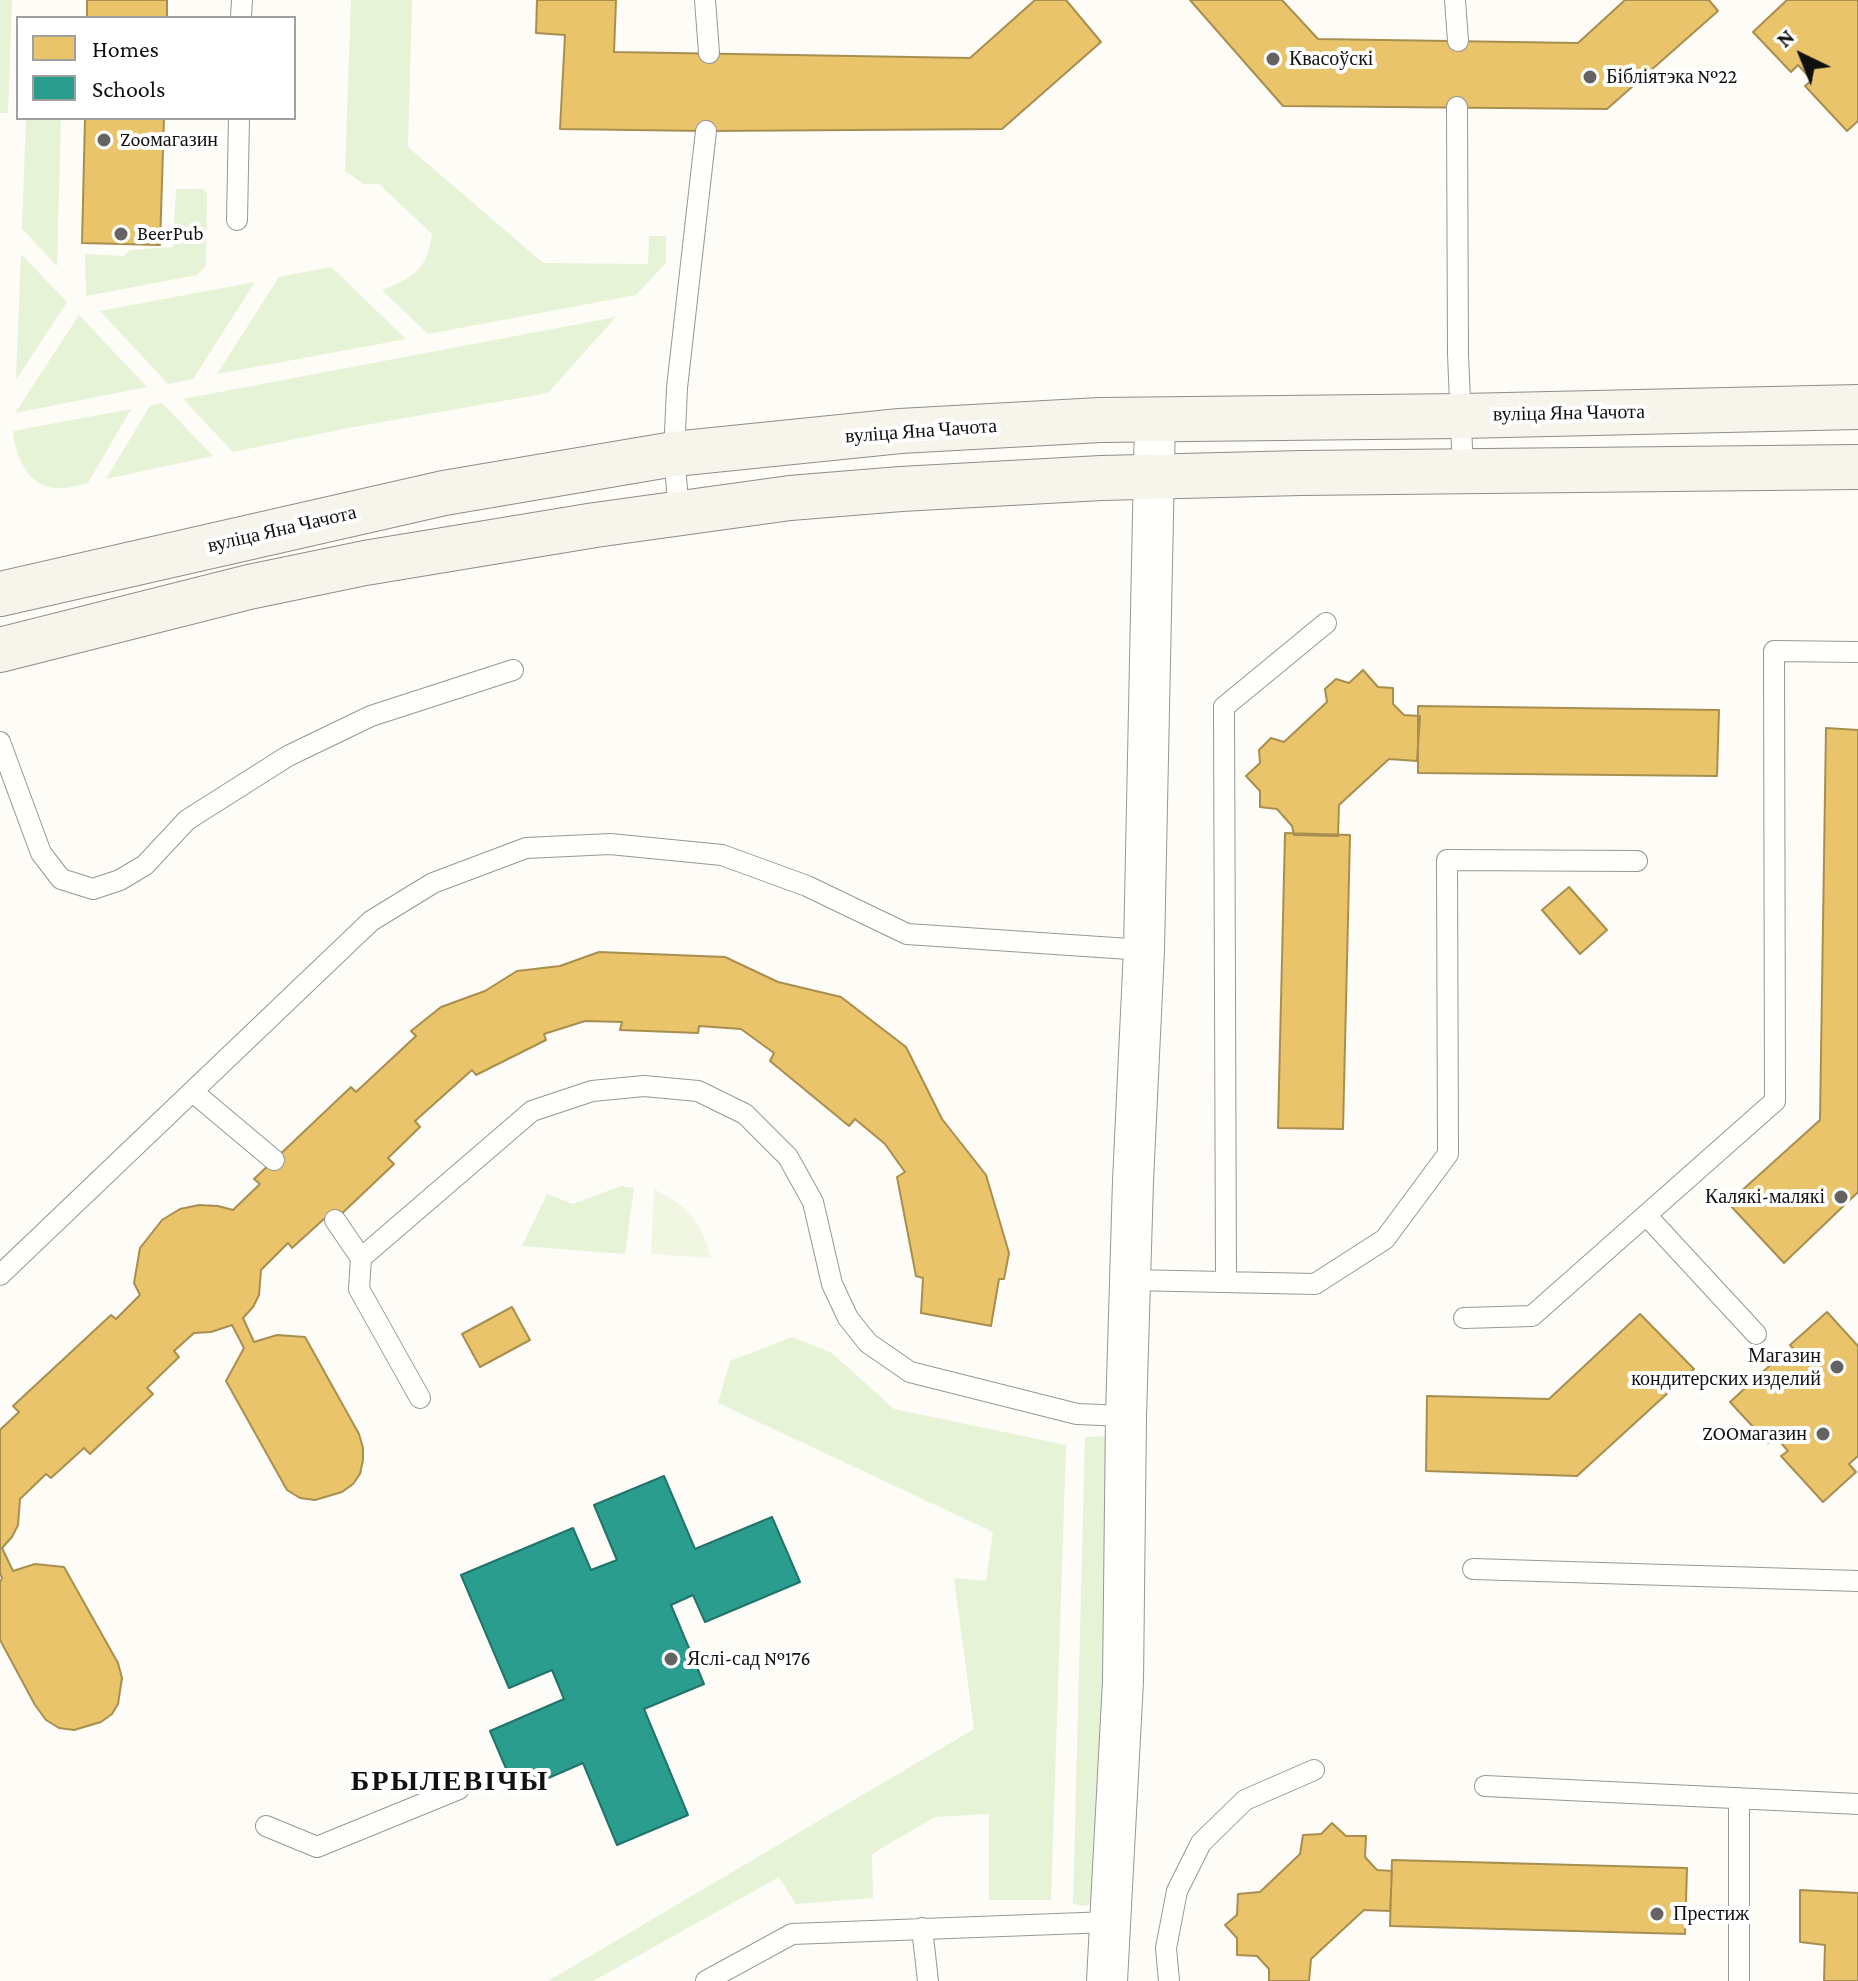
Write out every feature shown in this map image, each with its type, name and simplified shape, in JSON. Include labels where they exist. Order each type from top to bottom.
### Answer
[{"type":"main road","name":"вуліца Яна Чачота","points":[[0,594],[444,493],[674,454],[900,431],[1155,419],[1858,407]]},
{"type":"main road","points":[[0,650],[249,587],[336,569],[790,498],[1101,478],[1858,467]]},
{"type":"street","points":[[1107,1981],[1123,1681],[1126,1416],[1144,950],[1155,419]]},
{"type":"lane","points":[[705,0],[709,53]]},
{"type":"lane","points":[[1455,0],[1458,41]]},
{"type":"lane","points":[[1457,107],[1458,354],[1463,472]]},
{"type":"lane","points":[[237,220],[239,120]]},
{"type":"lane","points":[[679,513],[674,454],[677,388],[699,218],[706,131]]},
{"type":"lane","points":[[1226,1280],[1224,707],[1326,623]]},
{"type":"lane","points":[[1464,1318],[1532,1316],[1775,1101],[1774,651],[1858,652]]},
{"type":"lane","points":[[0,742],[41,853],[61,879],[93,889],[120,880],[145,865],[187,820],[288,756],[371,716],[513,670]]},
{"type":"lane","points":[[0,1275],[371,921],[433,883],[526,848],[610,844],[722,855],[807,886],[907,934],[1144,950]]},
{"type":"lane","points":[[1131,1280],[1315,1284],[1385,1239],[1448,1154],[1447,860],[1637,861]]},
{"type":"lane","points":[[361,1258],[532,1111],[592,1091],[644,1086],[698,1091],[745,1114],[788,1157],[813,1202],[832,1284],[848,1318],[868,1343],[910,1372],[1077,1414],[1126,1416]]},
{"type":"lane","points":[[193,1092],[274,1160]]},
{"type":"lane","points":[[1646,1215],[1756,1334]]},
{"type":"lane","points":[[335,1220],[361,1258],[359,1289],[420,1398]]},
{"type":"lane","points":[[1473,1569],[1858,1581]]},
{"type":"lane","points":[[1169,1981],[1166,1948],[1177,1891],[1201,1843],[1245,1800],[1314,1770]]},
{"type":"lane","points":[[1485,1786],[1858,1804]]},
{"type":"lane","points":[[266,1826],[317,1847],[459,1789]]},
{"type":"lane","points":[[1739,1798],[1739,1981]]},
{"type":"lane","points":[[706,1981],[792,1934],[1109,1922]]},
{"type":"lane","points":[[922,1928],[928,1981]]},
{"type":"green space","points":[[0,0],[12,0],[8,113],[0,113]]},
{"type":"green space","points":[[351,0],[412,0],[408,147],[543,263],[648,264],[649,236],[666,236],[666,263],[636,295],[428,334],[382,290],[417,271],[426,257],[432,234],[379,184],[364,184],[345,171]]},
{"type":"green space","points":[[26,120],[61,120],[57,266],[22,229]]},
{"type":"green space","points":[[176,189],[203,189],[207,194],[206,266],[197,275],[86,296],[85,254],[124,256],[130,250],[173,247]]},
{"type":"green space","points":[[21,254],[67,302],[16,380]]},
{"type":"green space","points":[[331,267],[406,339],[217,374],[279,277]]},
{"type":"green space","points":[[255,282],[193,379],[168,384],[100,311]]},
{"type":"green space","points":[[79,315],[147,387],[15,413]]},
{"type":"green space","points":[[616,317],[548,393],[348,428],[233,452],[183,399]]},
{"type":"green space","points":[[162,403],[213,456],[106,479],[150,406]]},
{"type":"green space","points":[[131,409],[88,483],[64,488],[46,486],[31,476],[20,459],[13,431]]},
{"type":"green space","points":[[621,1186],[634,1188],[625,1254],[522,1246],[547,1194],[573,1204]]},
{"type":"green space","points":[[654,1189],[692,1216],[711,1258],[651,1254]]},
{"type":"green space","points":[[792,1337],[832,1353],[894,1409],[1066,1445],[1051,1900],[989,1900],[989,1814],[935,1817],[872,1854],[873,1898],[796,1904],[779,1877],[593,1981],[548,1981],[974,1729],[954,1578],[986,1581],[993,1532],[718,1403],[730,1361]]},
{"type":"green space","points":[[1108,1436],[1099,1899],[1086,1906],[1073,1904],[1085,1437]]},
{"type":"building: Homes","points":[[87,0],[167,0],[167,16],[87,16]]},
{"type":"building: Homes","points":[[537,0],[616,0],[614,52],[970,58],[1035,0],[1066,0],[1101,42],[1002,129],[560,129],[565,35],[536,33]]},
{"type":"building: Homes","points":[[1190,0],[1282,0],[1318,39],[1578,43],[1625,0],[1709,0],[1718,11],[1607,109],[1283,106]]},
{"type":"building: Homes","points":[[1787,0],[1858,0],[1858,121],[1847,131],[1805,86],[1812,80],[1798,65],[1791,72],[1753,32]]},
{"type":"building: Homes","points":[[85,120],[164,120],[160,245],[82,243]]},
{"type":"building: Homes","points":[[1363,670],[1378,687],[1393,688],[1393,704],[1404,715],[1420,716],[1417,761],[1389,759],[1339,805],[1338,836],[1294,835],[1292,826],[1277,809],[1260,807],[1260,791],[1246,776],[1260,763],[1259,750],[1271,738],[1284,742],[1327,702],[1325,689],[1336,679],[1349,683]]},
{"type":"building: Homes","points":[[1418,706],[1719,710],[1717,776],[1418,773]]},
{"type":"building: Homes","points":[[1826,728],[1858,730],[1858,1192],[1784,1263],[1728,1203],[1820,1120]]},
{"type":"building: Homes","points":[[1285,833],[1350,835],[1343,1129],[1278,1128]]},
{"type":"building: Homes","points":[[1569,887],[1607,930],[1580,954],[1542,910]]},
{"type":"building: Homes","points":[[599,952],[725,957],[778,982],[841,997],[906,1047],[942,1119],[986,1175],[1009,1253],[1004,1279],[999,1279],[991,1326],[921,1313],[923,1278],[916,1276],[897,1177],[905,1172],[885,1144],[855,1119],[849,1126],[770,1061],[774,1053],[741,1029],[699,1026],[698,1033],[620,1030],[622,1022],[585,1021],[544,1034],[546,1040],[476,1075],[472,1070],[415,1121],[420,1127],[388,1158],[394,1164],[331,1224],[325,1218],[292,1248],[288,1243],[261,1270],[259,1295],[243,1318],[254,1342],[277,1335],[305,1337],[359,1434],[363,1460],[360,1474],[353,1484],[342,1492],[315,1500],[300,1498],[287,1490],[226,1381],[244,1348],[232,1325],[211,1332],[194,1333],[174,1351],[179,1357],[147,1388],[153,1394],[90,1454],[84,1448],[51,1478],[46,1474],[20,1499],[18,1525],[2,1548],[13,1571],[35,1564],[64,1567],[118,1663],[122,1678],[118,1704],[112,1714],[101,1722],[74,1730],[59,1728],[46,1720],[0,1640],[0,1430],[19,1412],[13,1406],[111,1315],[116,1319],[140,1295],[134,1283],[140,1248],[162,1220],[180,1209],[199,1205],[233,1210],[260,1184],[254,1179],[351,1087],[356,1092],[416,1036],[411,1031],[441,1007],[485,991],[517,971],[560,966]]},
{"type":"building: Homes","points":[[512,1307],[530,1340],[480,1367],[462,1334]]},
{"type":"building: Homes","points":[[1827,1312],[1858,1346],[1858,1456],[1849,1464],[1856,1472],[1823,1502],[1781,1456],[1788,1451],[1775,1436],[1768,1443],[1730,1402],[1778,1358],[1785,1365],[1797,1353],[1790,1345]]},
{"type":"building: Homes","points":[[1640,1314],[1694,1369],[1577,1476],[1426,1471],[1427,1396],[1549,1399]]},
{"type":"building: Homes","points":[[1332,1823],[1346,1836],[1366,1836],[1365,1857],[1377,1870],[1392,1871],[1390,1911],[1364,1910],[1311,1959],[1309,1981],[1269,1981],[1269,1969],[1257,1956],[1237,1955],[1237,1938],[1225,1925],[1237,1915],[1238,1894],[1260,1892],[1300,1854],[1303,1835],[1321,1834]]},
{"type":"building: Homes","points":[[1392,1860],[1687,1868],[1685,1934],[1390,1926]]},
{"type":"building: Homes","points":[[1800,1890],[1858,1893],[1858,1981],[1824,1981],[1825,1945],[1800,1942]]},
{"type":"building: Schools","points":[[664,1476],[695,1549],[772,1517],[800,1582],[705,1622],[693,1595],[671,1605],[704,1684],[644,1709],[688,1815],[617,1845],[583,1763],[516,1792],[490,1731],[564,1699],[552,1670],[509,1688],[461,1575],[573,1528],[591,1570],[617,1560],[594,1505]]},
{"type":"place","name":"Квасоўскі","points":[[1273,59]]},
{"type":"place","name":"Бібліятэка №22","points":[[1590,77]]},
{"type":"place","name":"Zooмагазин","points":[[104,140]]},
{"type":"place","name":"BeerPub","points":[[121,234]]},
{"type":"place","name":"Калякі-малякі","points":[[1841,1197]]},
{"type":"place","name":"Магазин кондитерских изделий","points":[[1837,1367]]},
{"type":"place","name":"ZOOмагазин","points":[[1823,1434]]},
{"type":"place","name":"Яслі-сад №176","points":[[671,1659]]},
{"type":"place","name":"Престиж","points":[[1657,1914]]},
{"type":"district","name":"БРЫЛЕВІЧЫ","points":[[450,1781]]}]
